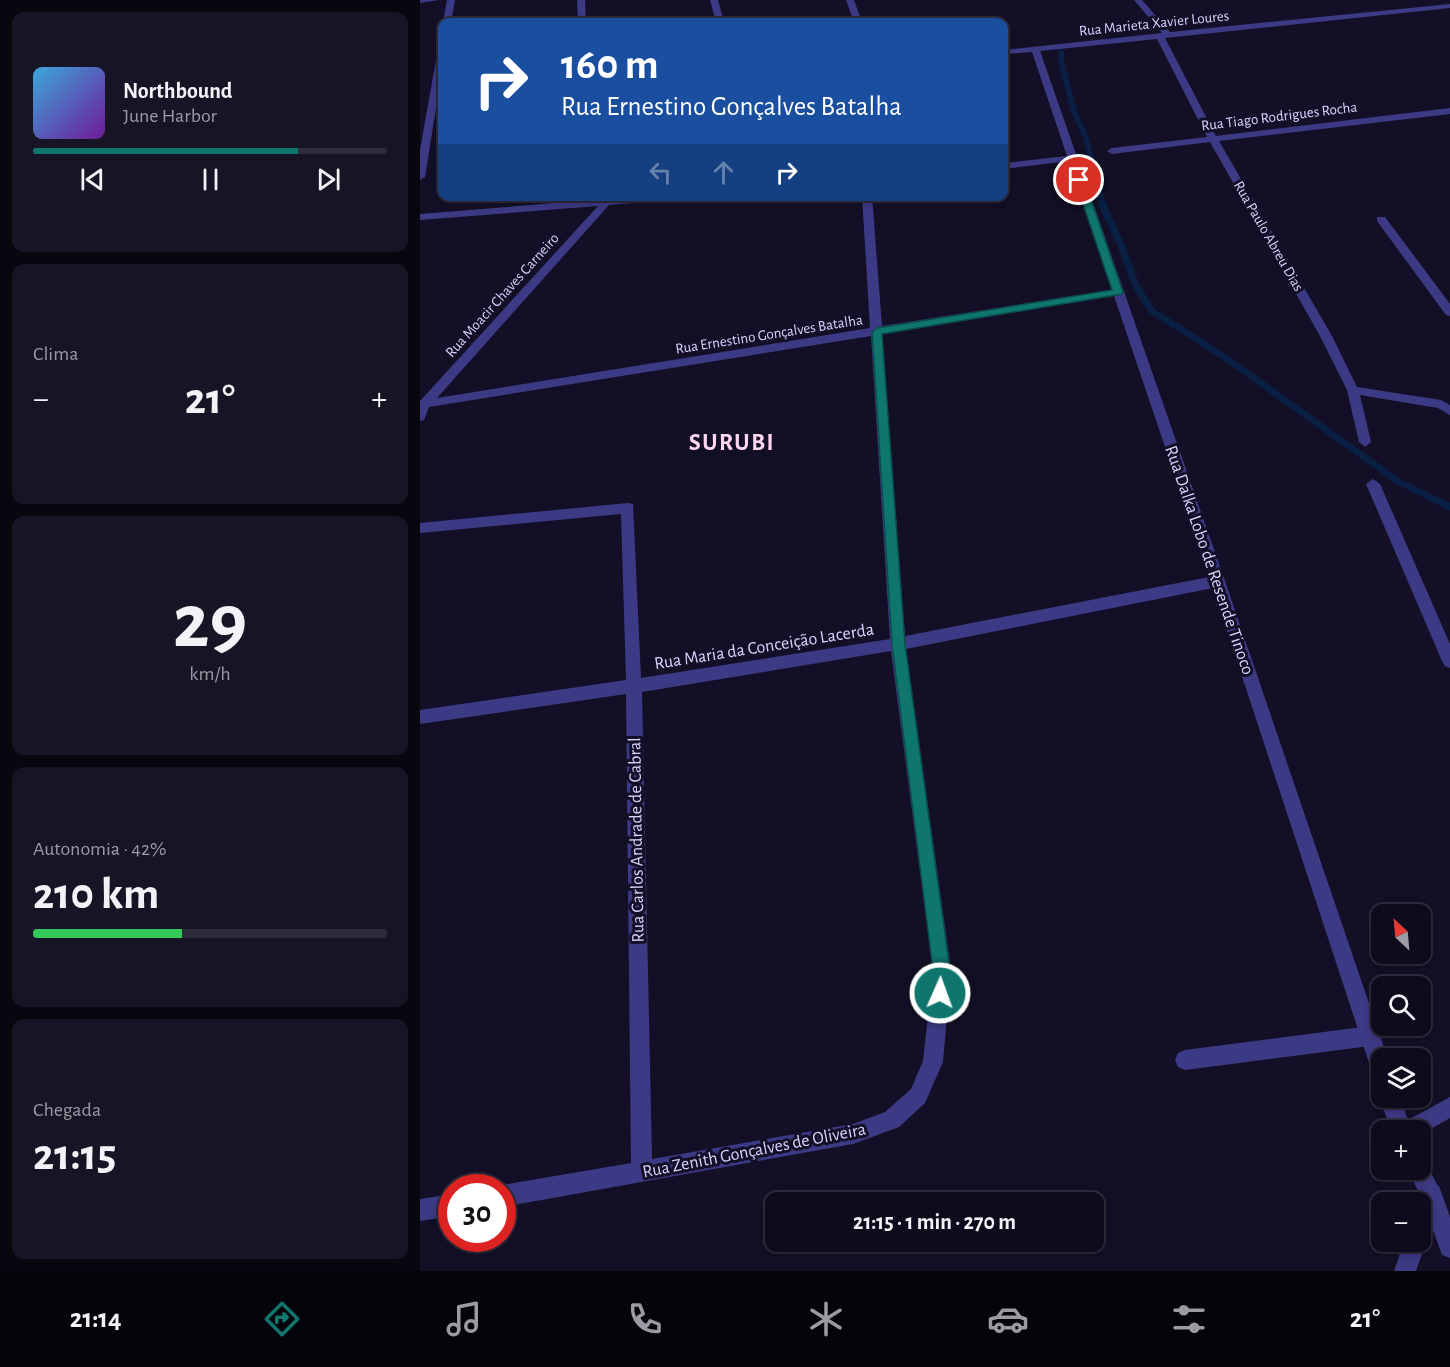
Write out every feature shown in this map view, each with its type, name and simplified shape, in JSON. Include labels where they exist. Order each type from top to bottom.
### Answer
[{"type":"street","points":[[420,1],[435,0]]},
{"type":"street","points":[[448,18],[451,0]]},
{"type":"street","points":[[581,0],[582,18]]},
{"type":"street","points":[[714,0],[719,18]]},
{"type":"street","points":[[850,0],[857,18]]},
{"type":"street","name":"Rua Paulo Abreu Dias","points":[[1138,0],[1163,35],[1213,139],[1326,336],[1353,390],[1365,442]]},
{"type":"street","name":"Rua Marieta Xavier Loures","points":[[1008,52],[1450,6]]},
{"type":"street","points":[[1374,7],[1382,13]]},
{"type":"street","name":"Rua Dalka Lobo de Resende Tinoco","points":[[1035,49],[1218,581],[1374,1048]]},
{"type":"street","points":[[420,100],[438,99],[420,177]]},
{"type":"street","name":"Rua Tiago Rodrigues Rocha","points":[[1112,151],[1450,111]]},
{"type":"street","points":[[1008,166],[1072,158]]},
{"type":"street","points":[[420,217],[575,201]]},
{"type":"street","name":"Rua Moacir Chaves Carneiro","points":[[420,417],[424,404],[607,201]]},
{"type":"street","name":"Rua Zenith Gonçalves de Oliveira","points":[[516,1194],[853,1134],[892,1120],[918,1096],[933,1062],[942,970],[898,644],[867,201]]},
{"type":"street","points":[[1382,219],[1450,312]]},
{"type":"street","name":"Rua Ernestino Gonçalves Batalha","points":[[424,404],[1118,292]]},
{"type":"street","points":[[1353,390],[1447,405]]},
{"type":"street","points":[[1373,484],[1450,662]]},
{"type":"street","name":"Rua Carlos Andrade de Cabral","points":[[420,528],[628,508],[634,687],[642,1173]]},
{"type":"street","name":"Rua Maria da Conceição Lacerda","points":[[420,717],[634,687],[898,644],[1218,581]]},
{"type":"street","points":[[1185,1060],[1370,1036]]},
{"type":"street","points":[[1427,1120],[1450,1107]]},
{"type":"street","points":[[1431,1194],[1450,1246]]},
{"type":"street","points":[[420,1210],[438,1207]]},
{"type":"street","points":[[1405,1271],[1412,1252]]},
{"type":"waterway","points":[[1061,51],[1061,61],[1074,112],[1086,138],[1102,204],[1121,245],[1136,286],[1152,311],[1223,356],[1399,482],[1450,507]]},
{"type":"district","name":"SURUBI","points":[[732,442]]},
{"type":"route","points":[[940,993],[942,970],[898,644],[877,332],[1118,292],[1079,180]]}]
